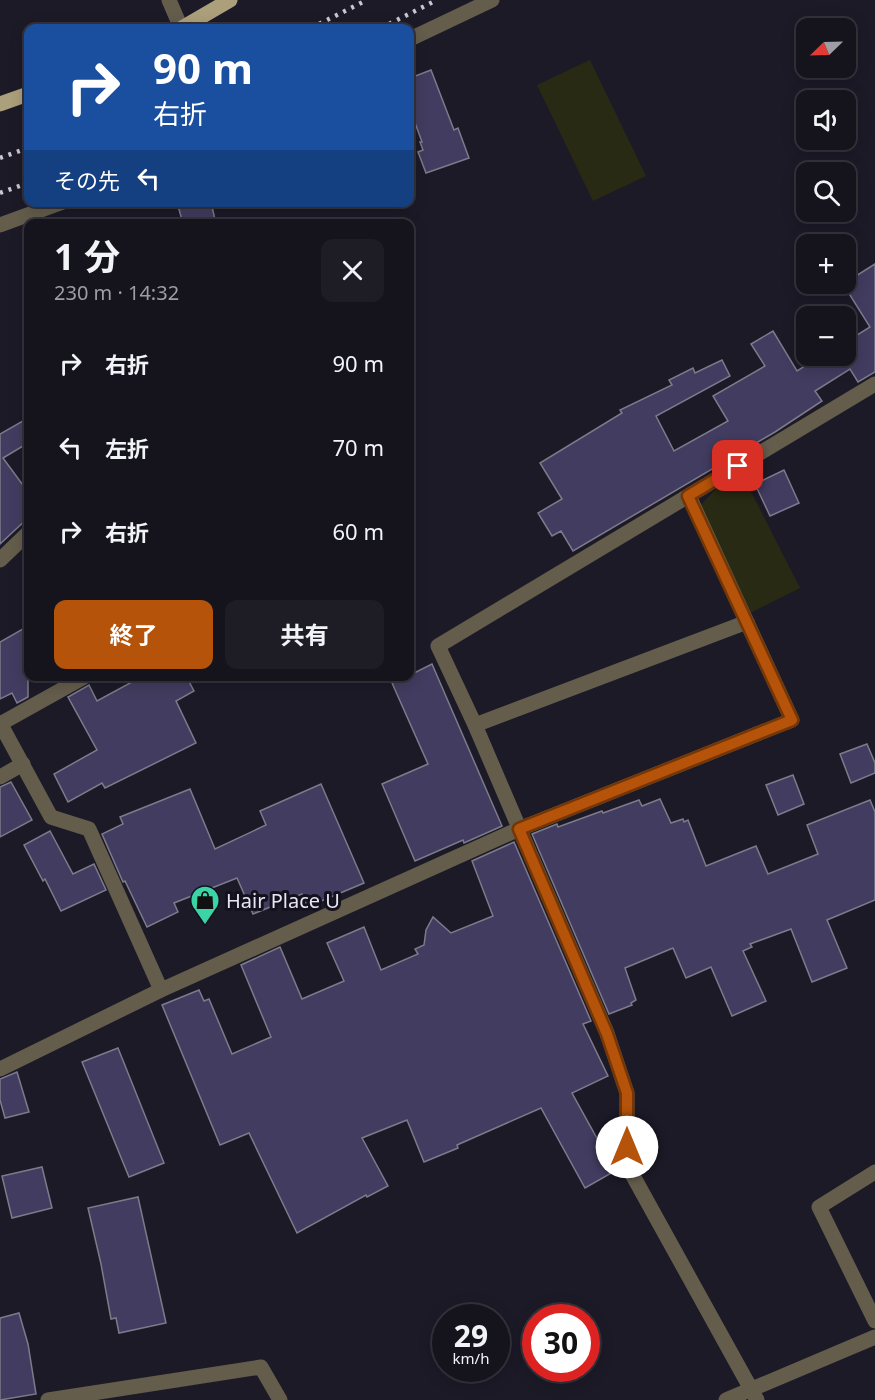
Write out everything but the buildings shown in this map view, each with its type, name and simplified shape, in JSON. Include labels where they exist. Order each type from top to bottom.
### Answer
[{"type":"main road","points":[[188,24],[230,0]]},
{"type":"main road","points":[[0,104],[24,95]]},
{"type":"street","points":[[170,0],[179,24]]},
{"type":"street","points":[[414,37],[492,0]]},
{"type":"street","points":[[0,225],[49,207]]},
{"type":"street","points":[[754,1395],[627,1165],[627,1093],[607,1034],[475,725],[438,646],[875,384]]},
{"type":"street","points":[[0,1069],[162,990],[519,829],[792,720],[688,496]]},
{"type":"street","points":[[0,560],[24,537]]},
{"type":"street","points":[[475,725],[747,622]]},
{"type":"street","points":[[77,681],[0,724],[51,817],[89,829],[162,990]]},
{"type":"street","points":[[0,777],[23,764]]},
{"type":"street","points":[[875,1173],[819,1207],[875,1321]]},
{"type":"street","points":[[726,1400],[754,1395],[875,1337]]},
{"type":"street","points":[[48,1400],[261,1367],[280,1400]]},
{"type":"green space","points":[[590,60],[646,176],[593,201],[537,85]]},
{"type":"green space","points":[[738,466],[800,588],[744,616],[696,510]]},
{"type":"railway","points":[[319,24],[367,0]]},
{"type":"railway","points":[[389,24],[437,0]]},
{"type":"railway","points":[[0,158],[24,149]]},
{"type":"railway","points":[[0,193],[24,184]]},
{"type":"place","name":"Hair Place U","points":[[205,926]]},
{"type":"route","points":[[627,1147],[627,1093],[607,1034],[519,829],[792,720],[688,496],[738,466]]}]
